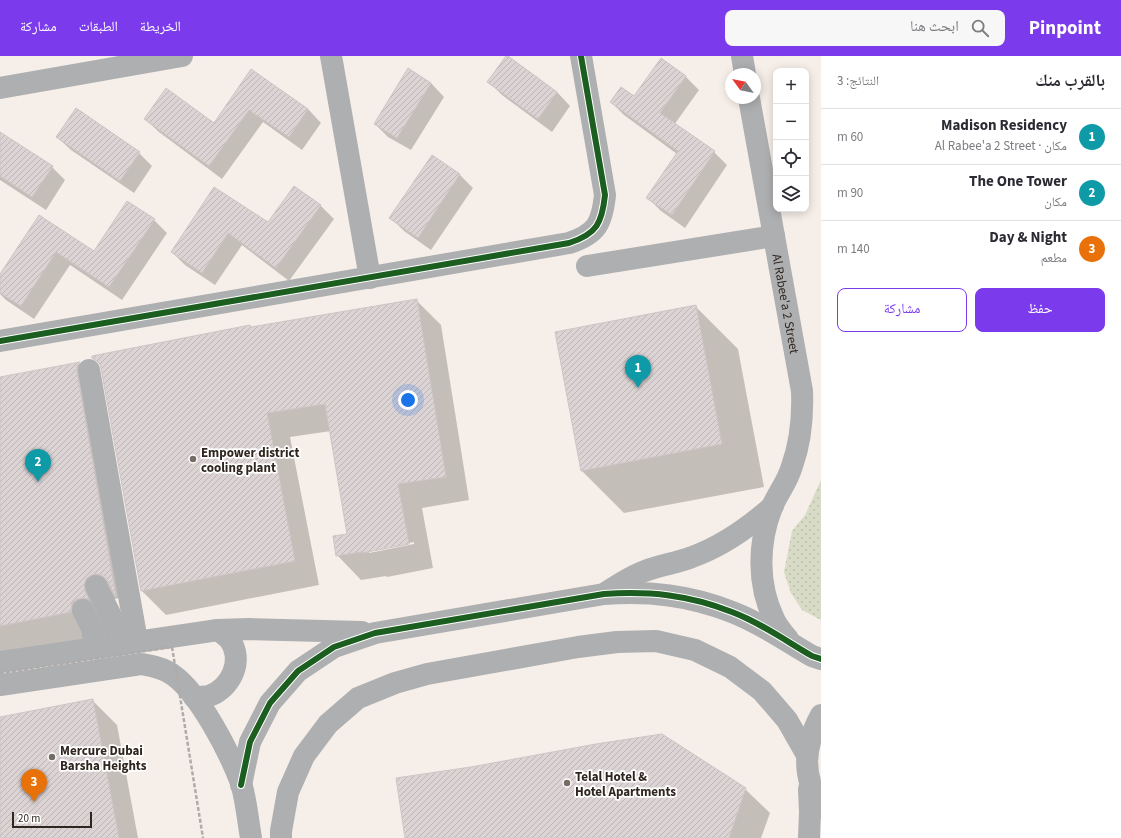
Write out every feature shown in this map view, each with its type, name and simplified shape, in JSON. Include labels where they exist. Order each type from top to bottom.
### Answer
[{"type":"street","points":[[0,88],[182,56]]},
{"type":"street","points":[[331,56],[370,278]]},
{"type":"street","points":[[0,341],[370,278],[569,243],[582,239],[592,231],[600,221],[604,208],[605,195],[581,56]]},
{"type":"street","points":[[742,56],[744,68]]},
{"type":"street","name":"Al Rabee'a 2 Street","points":[[751,104],[800,376],[802,423],[792,466],[784,487],[773,506],[764,534],[761,563],[764,592],[774,620],[791,644]]},
{"type":"street","points":[[587,266],[774,236]]},
{"type":"street","points":[[89,370],[128,643]]},
{"type":"street","name":"Al Rabee'a 2 Street","points":[[604,594],[624,580],[646,571],[691,558],[713,549],[745,530],[773,506]]},
{"type":"street","points":[[96,586],[110,614],[128,643]]},
{"type":"street","points":[[241,784],[250,742],[270,703],[298,671],[334,647],[375,633],[604,594],[637,592],[670,595],[702,602],[733,612],[763,626],[812,656],[821,659]]},
{"type":"street","points":[[83,610],[92,628],[95,648]]},
{"type":"street","points":[[0,662],[218,630],[249,629],[375,633]]},
{"type":"street","points":[[194,697],[208,696],[221,690],[231,680],[236,667],[236,653],[230,640],[218,630]]},
{"type":"street","points":[[282,838],[281,831],[288,792],[304,756],[328,724],[358,698],[396,683],[428,674],[578,647],[617,642],[656,641],[694,650],[730,667],[762,691],[787,720],[807,764],[814,795],[821,807]]},
{"type":"street","points":[[0,685],[141,664],[157,667],[172,674],[184,684],[194,697],[220,739],[241,784],[250,838]]},
{"type":"street","points":[[809,838],[810,812],[807,764],[812,731],[821,715]]},
{"type":"path","points":[[0,673],[172,647],[203,838]]},
{"type":"green space","points":[[821,480],[821,620],[802,610],[791,593],[784,572],[792,531],[805,515]]},
{"type":"building","points":[[506,56],[557,92],[538,119],[487,82]]},
{"type":"building","points":[[661,58],[686,76],[660,113],[715,151],[672,215],[646,198],[678,151],[610,102],[621,87],[634,96]]},
{"type":"building","points":[[408,68],[431,83],[397,138],[374,124]]},
{"type":"building","points":[[251,69],[308,109],[289,137],[249,110],[209,166],[144,119],[166,88],[214,123]]},
{"type":"building","points":[[76,108],[140,152],[120,181],[56,137]]},
{"type":"building","points":[[0,132],[53,166],[32,197],[0,176]]},
{"type":"building","points":[[432,155],[460,174],[418,238],[389,218]]},
{"type":"building","points":[[294,186],[321,205],[276,268],[228,233],[202,273],[171,252],[214,187],[268,222]]},
{"type":"building","points":[[127,201],[155,219],[109,287],[56,252],[21,306],[0,293],[0,274],[39,215],[94,251]]},
{"type":"building","points":[[417,299],[446,477],[398,484],[409,544],[362,553],[336,556],[333,536],[347,534],[325,404],[267,413],[295,561],[141,591],[101,368],[99,362],[92,358],[92,356],[250,325],[251,327]]},
{"type":"building","points":[[696,305],[722,444],[581,471],[555,332]]},
{"type":"building","points":[[80,362],[77,366],[77,372],[116,596],[103,576],[97,574],[91,575],[86,579],[84,585],[89,599],[77,599],[72,603],[71,612],[0,626],[0,377]]},
{"type":"building","name":"Mercure Dubai Barsha Heights","points":[[93,699],[119,838],[0,838],[0,717]]},
{"type":"building","name":"Telal Hotel & Hotel Apartments","points":[[662,734],[746,788],[729,838],[405,838],[396,778],[471,767],[596,744]]},
{"type":"cycle path","points":[[0,341],[569,243],[578,240],[592,231],[600,220],[605,195],[581,56]]},
{"type":"cycle path","points":[[241,785],[250,742],[270,703],[298,671],[334,647],[375,633],[604,594],[637,593],[685,598],[716,606],[743,616],[812,656],[821,659]]},
{"type":"place","name":"Madison Residency","points":[[638,388]]},
{"type":"place","name":"Empower district cooling plant","points":[[193,459]]},
{"type":"place","name":"The One Tower","points":[[38,482]]},
{"type":"place","name":"Mercure Dubai Barsha Heights","points":[[52,757]]},
{"type":"place","name":"Telal Hotel & Hotel Apartments","points":[[567,783]]},
{"type":"place","name":"Day & Night","points":[[34,802]]}]
